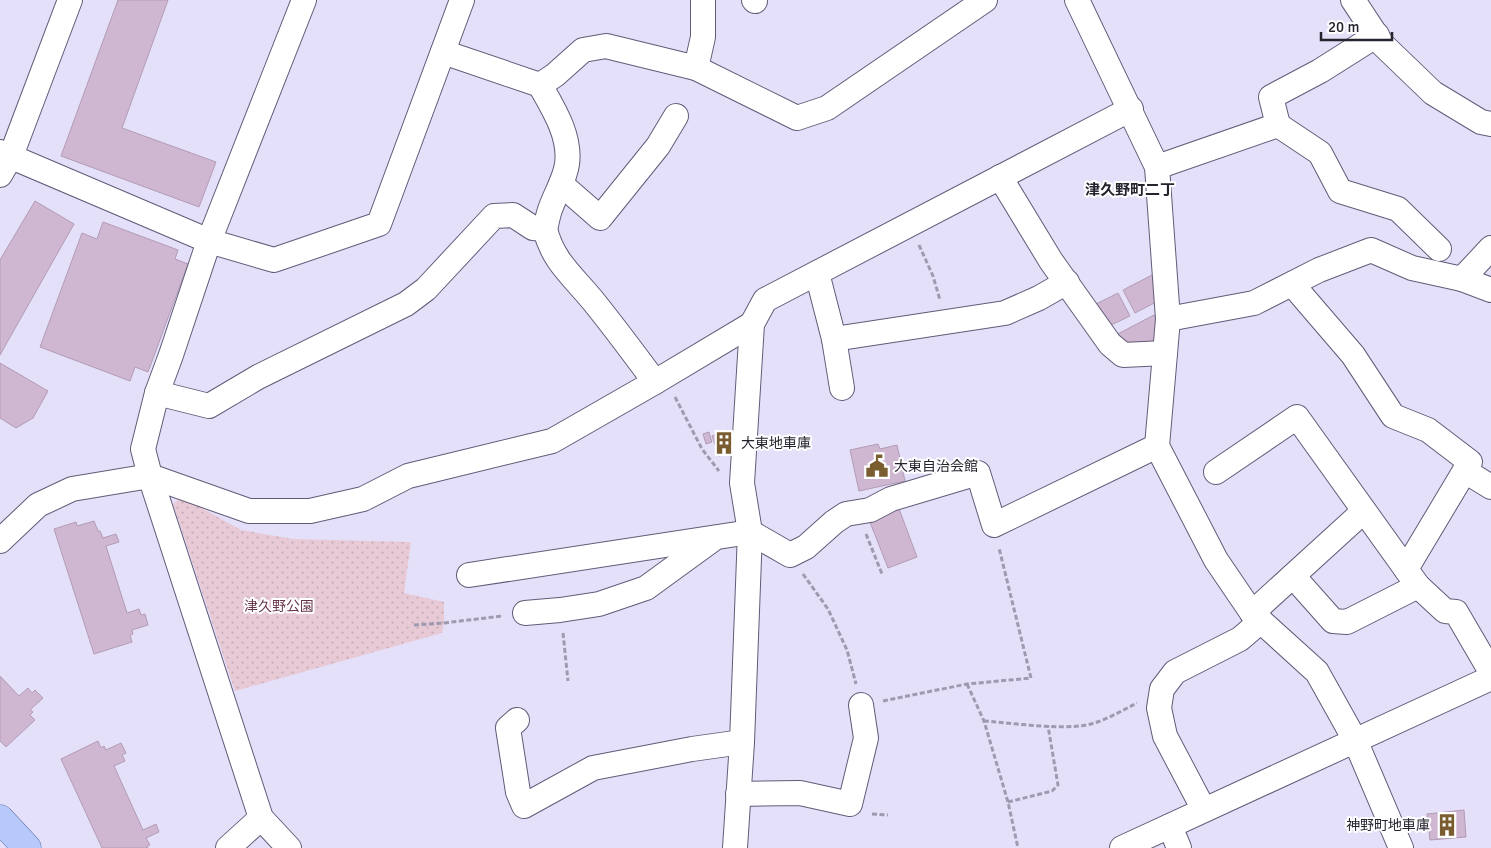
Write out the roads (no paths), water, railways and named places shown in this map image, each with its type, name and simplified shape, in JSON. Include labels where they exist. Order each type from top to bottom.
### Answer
[{"type":"main road","points":[[0,819],[27,848]]},
{"type":"street","points":[[70,0],[4,161],[210,241],[274,260],[379,224],[462,0]]},
{"type":"street","points":[[289,848],[260,818],[143,449],[157,392],[172,355],[210,241],[304,0]]},
{"type":"street","points":[[696,68],[703,37],[706,0]]},
{"type":"street","points":[[540,85],[555,75],[583,50],[606,46],[696,68],[797,118],[827,108],[985,0]]},
{"type":"street","points":[[1078,0],[1157,167],[1168,319],[1157,446],[1216,560],[1256,617],[1317,672],[1355,740],[1401,848]]},
{"type":"street","points":[[1353,0],[1382,44],[1433,93],[1481,122],[1491,124]]},
{"type":"street","points":[[1377,36],[1320,72],[1272,97],[1278,125],[1320,154],[1340,191],[1398,209],[1439,250]]},
{"type":"street","points":[[443,52],[540,85],[557,115],[566,142],[567,163],[545,229],[548,242],[556,259],[659,379]]},
{"type":"street","points":[[735,848],[742,742],[750,532],[742,484],[752,324],[765,300],[1131,109]]},
{"type":"street","points":[[561,184],[600,218],[658,146],[676,116]]},
{"type":"street","points":[[1157,167],[1278,125]]},
{"type":"street","points":[[1000,176],[1051,261],[1110,344],[1123,356],[1165,353]]},
{"type":"street","points":[[157,392],[209,406],[258,377],[406,304],[426,289],[494,216],[513,215],[533,228],[545,229]]},
{"type":"street","points":[[1462,279],[1491,248]]},
{"type":"street","points":[[1168,319],[1254,303],[1319,270],[1371,250],[1412,268],[1462,279],[1491,290]]},
{"type":"street","points":[[817,273],[834,339],[842,388]]},
{"type":"street","points":[[834,339],[1005,313],[1039,298],[1067,282]]},
{"type":"street","points":[[1292,284],[1353,355],[1393,416],[1428,430],[1491,487]]},
{"type":"street","points":[[0,541],[38,504],[72,489],[150,476],[249,512],[310,511],[363,499],[408,476],[552,441],[752,324]]},
{"type":"street","points":[[1216,472],[1297,417],[1412,578],[1445,611],[1456,612],[1491,672]]},
{"type":"street","points":[[469,575],[750,532],[790,555],[806,547],[846,514],[870,510],[891,499],[978,473],[994,525],[1157,446]]},
{"type":"street","points":[[1293,576],[1333,620],[1347,622],[1412,578],[1468,466]]},
{"type":"street","points":[[1204,810],[1164,736],[1159,708],[1162,689],[1174,672],[1240,639],[1256,617],[1293,576],[1364,511]]},
{"type":"street","points":[[525,613],[599,604],[646,588],[715,537]]},
{"type":"street","points":[[1122,848],[1491,678]]},
{"type":"street","points":[[738,794],[800,793],[850,804],[866,738],[861,705]]},
{"type":"street","points":[[517,720],[508,728],[518,792],[524,806],[593,768],[692,749],[742,742]]},
{"type":"street","points":[[228,848],[260,818]]},
{"type":"street","points":[[1170,826],[1179,848]]},
{"type":"place","name":"大東地車庫","points":[[724,443]]},
{"type":"place","name":"大東自治会館","points":[[877,466]]},
{"type":"place","name":"神野町地車庫","points":[[1447,825]]},
{"type":"district","name":"津久野町二丁","points":[[1130,190]]},
{"type":"park label","name":"津久野公園","points":[[279,606]]}]
